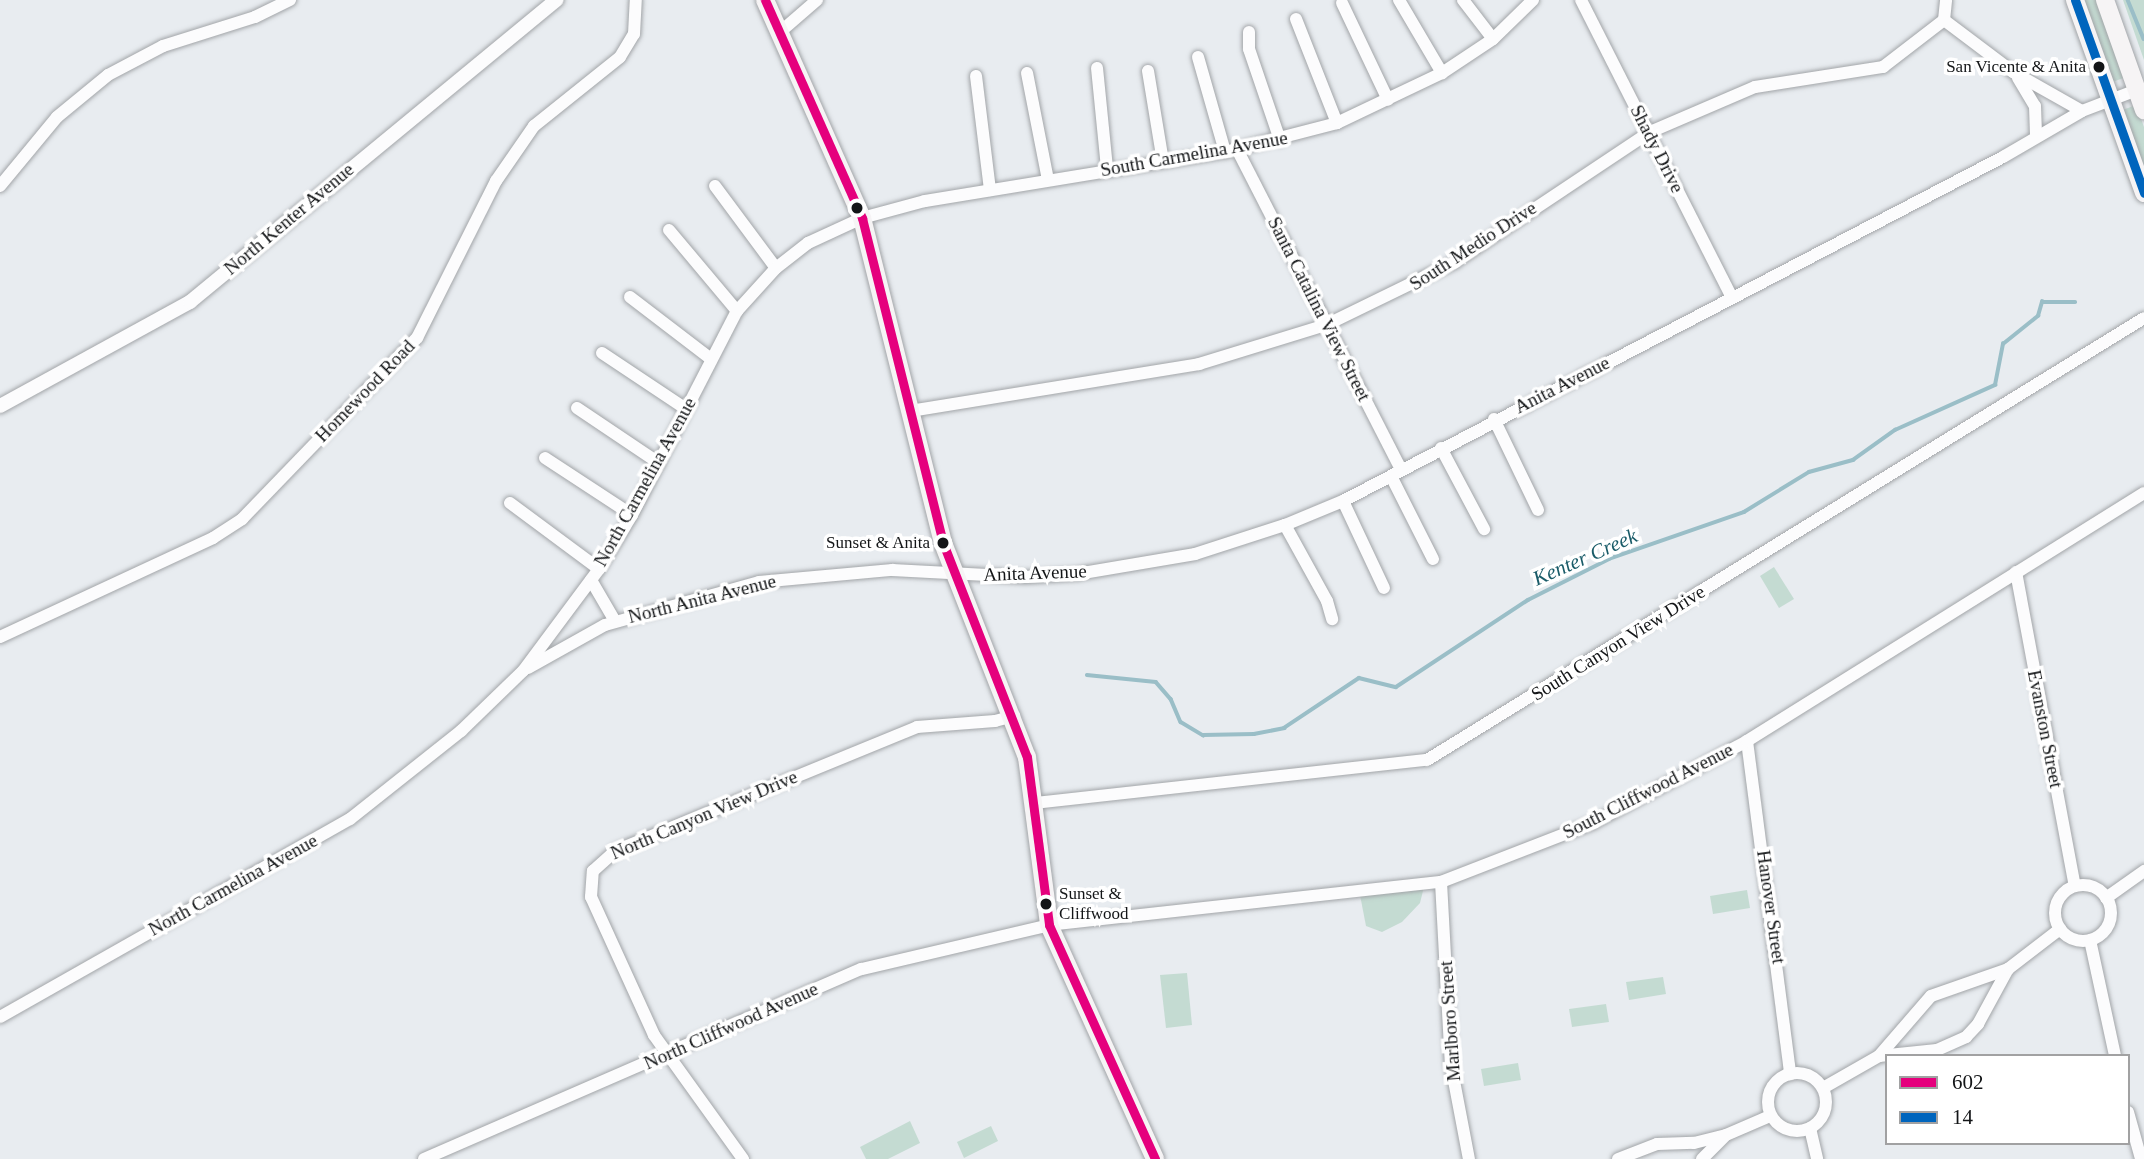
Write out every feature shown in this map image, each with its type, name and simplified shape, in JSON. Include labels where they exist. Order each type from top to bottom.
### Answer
[{"type":"main road","points":[[765,0],[862,218],[943,543],[1014,716],[1035,803],[1049,925],[1154,1159]]},
{"type":"main road","points":[[2075,0],[2144,193]]},
{"type":"main road","points":[[2105,0],[2144,110]]},
{"type":"street","points":[[0,186],[57,117],[108,75],[163,46],[256,17],[290,0]]},
{"type":"street","name":"North Kenter Avenue","points":[[0,406],[190,302],[557,0]]},
{"type":"street","name":"Homewood Road","points":[[0,637],[213,538],[242,519],[417,338],[496,181],[534,126],[620,57],[634,34],[636,0]]},
{"type":"street","points":[[780,32],[817,0]]},
{"type":"street","points":[[1399,0],[1442,73]]},
{"type":"street","points":[[1463,0],[1493,39]]},
{"type":"street","name":"South Carmelina Avenue","points":[[862,218],[990,190],[1231,150],[1280,140],[1337,123],[1442,73],[1493,39],[1533,0]]},
{"type":"street","name":"Shady Drive","points":[[1581,0],[1732,298]]},
{"type":"street","points":[[1946,0],[1944,20],[2013,72],[2082,111]]},
{"type":"street","points":[[1342,3],[1388,100]]},
{"type":"street","points":[[1296,19],[1337,123]]},
{"type":"street","name":"South Medio Drive","points":[[910,411],[1199,364],[1326,325],[1455,262],[1650,132],[1755,88],[1883,67],[1944,20]]},
{"type":"street","points":[[1249,32],[1249,49],[1280,140]]},
{"type":"street","name":"Santa Catalina View Street","points":[[1198,57],[1231,150],[1326,325],[1396,472],[1433,559]]},
{"type":"street","points":[[1097,68],[1107,169]]},
{"type":"street","points":[[1149,71],[1163,162]]},
{"type":"street","points":[[2013,72],[2035,106],[2036,136]]},
{"type":"street","points":[[1027,73],[1048,180]]},
{"type":"street","points":[[976,76],[990,190]]},
{"type":"street","name":"Anita Avenue","points":[[956,573],[1026,577],[1126,567],[1195,554],[1285,525],[1343,500],[1494,419],[1732,298],[2082,111],[2137,90]]},
{"type":"street","points":[[715,186],[776,268]]},
{"type":"street","name":"North Carmelina Avenue","points":[[0,1017],[350,819],[416,769],[523,671],[595,574],[632,515],[737,311],[776,268],[808,243],[862,218]]},
{"type":"street","points":[[670,230],[737,311]]},
{"type":"street","points":[[631,297],[711,359]]},
{"type":"street","name":"South Canyon View Drive","points":[[1035,803],[1427,760],[2144,318]]},
{"type":"street","points":[[602,353],[686,409]]},
{"type":"street","points":[[577,408],[659,463]]},
{"type":"street","points":[[1494,419],[1538,510]]},
{"type":"street","points":[[1441,448],[1484,529]]},
{"type":"street","points":[[545,458],[632,515]]},
{"type":"street","name":"South Cliffwood Avenue","points":[[1049,925],[1441,882],[1593,823],[1747,741],[2144,493]]},
{"type":"street","points":[[1343,500],[1384,588]]},
{"type":"street","points":[[510,503],[595,574]]},
{"type":"street","points":[[1285,525],[1327,601],[1332,619]]},
{"type":"street","name":"North Anita Avenue","points":[[523,671],[615,621],[734,587],[796,576],[892,570],[956,573]]},
{"type":"street","name":"Evanston Street","points":[[2016,572],[2075,886]]},
{"type":"street","name":"North Anita Avenue","points":[[595,574],[615,621]]},
{"type":"street","name":"North Canyon View Drive","points":[[669,1054],[654,1035],[591,897],[590,884],[601,859],[917,727],[995,721],[1014,716]]},
{"type":"street","name":"Hanover Street","points":[[1747,741],[1789,1040],[1790,1074]]},
{"type":"street","points":[[2106,898],[2144,871]]},
{"type":"street","name":"Marlboro Street","points":[[1441,882],[1451,1065],[1469,1159]]},
{"type":"street","points":[[2075,886],[2093,886],[2106,898],[2109,923],[2090,940],[2073,939],[2060,929],[2056,903],[2075,886]]},
{"type":"street","name":"North Cliffwood Avenue","points":[[424,1159],[862,968],[1049,925]]},
{"type":"street","points":[[1823,1088],[1879,1056],[1931,996],[2008,969],[2060,929]]},
{"type":"street","points":[[2090,940],[2115,1054]]},
{"type":"street","points":[[1898,1054],[1937,1050],[1966,1037],[1978,1024],[2008,969]]},
{"type":"street","points":[[669,1054],[743,1159]]},
{"type":"street","points":[[1879,1056],[1885,1055]]},
{"type":"street","points":[[1790,1074],[1812,1076],[1823,1088],[1826,1107],[1810,1128],[1787,1130],[1770,1116],[1772,1086],[1790,1074]]},
{"type":"street","points":[[1618,1159],[1657,1144],[1694,1143],[1726,1135],[1770,1116]]},
{"type":"street","points":[[2130,1119],[2141,1159]]},
{"type":"street","points":[[1810,1128],[1817,1159]]},
{"type":"street","points":[[1702,1159],[1726,1135]]},
{"type":"green space","points":[[2081,0],[2099,0],[2126,77],[2110,83]]},
{"type":"green space","points":[[2123,0],[2144,0],[2144,60]]},
{"type":"green space","points":[[2136,105],[2144,127],[2144,179],[2120,111]]},
{"type":"green space","points":[[1774,567],[1794,599],[1779,608],[1760,576]]},
{"type":"green space","points":[[1424,887],[1420,903],[1402,922],[1382,932],[1366,926],[1360,895]]},
{"type":"green space","points":[[1747,890],[1750,908],[1713,914],[1710,896]]},
{"type":"green space","points":[[1187,973],[1192,1025],[1166,1028],[1160,975]]},
{"type":"green space","points":[[1663,977],[1666,994],[1629,1000],[1626,982]]},
{"type":"green space","points":[[1606,1004],[1609,1022],[1572,1027],[1569,1009]]},
{"type":"green space","points":[[1518,1063],[1521,1080],[1484,1086],[1481,1069]]},
{"type":"green space","points":[[910,1121],[920,1143],[888,1159],[866,1159],[860,1147]]},
{"type":"green space","points":[[991,1126],[998,1141],[964,1158],[957,1142]]},
{"type":"waterway","name":"Kenter Creek","points":[[2128,0],[2144,39]]},
{"type":"waterway","name":"Kenter Creek","points":[[1087,675],[1156,682],[1171,699],[1181,722],[1203,735],[1254,734],[1284,728],[1359,678],[1396,687],[1528,600],[1609,559],[1744,512],[1809,472],[1853,460],[1895,430],[1995,385],[2003,344],[2038,316],[2042,302],[2075,302]]},
{"type":"transit line","name":"602","points":[[765,0],[862,218],[943,543],[1027,757],[1049,925],[1155,1159]]},
{"type":"transit line","name":"14","points":[[2075,0],[2144,193]]},
{"type":"place","name":"San Vicente & Anita","points":[[2099,67]]},
{"type":"place","name":"Sunset & Anita","points":[[943,543]]},
{"type":"place","name":"Sunset & Cliffwood","points":[[1046,904]]}]
